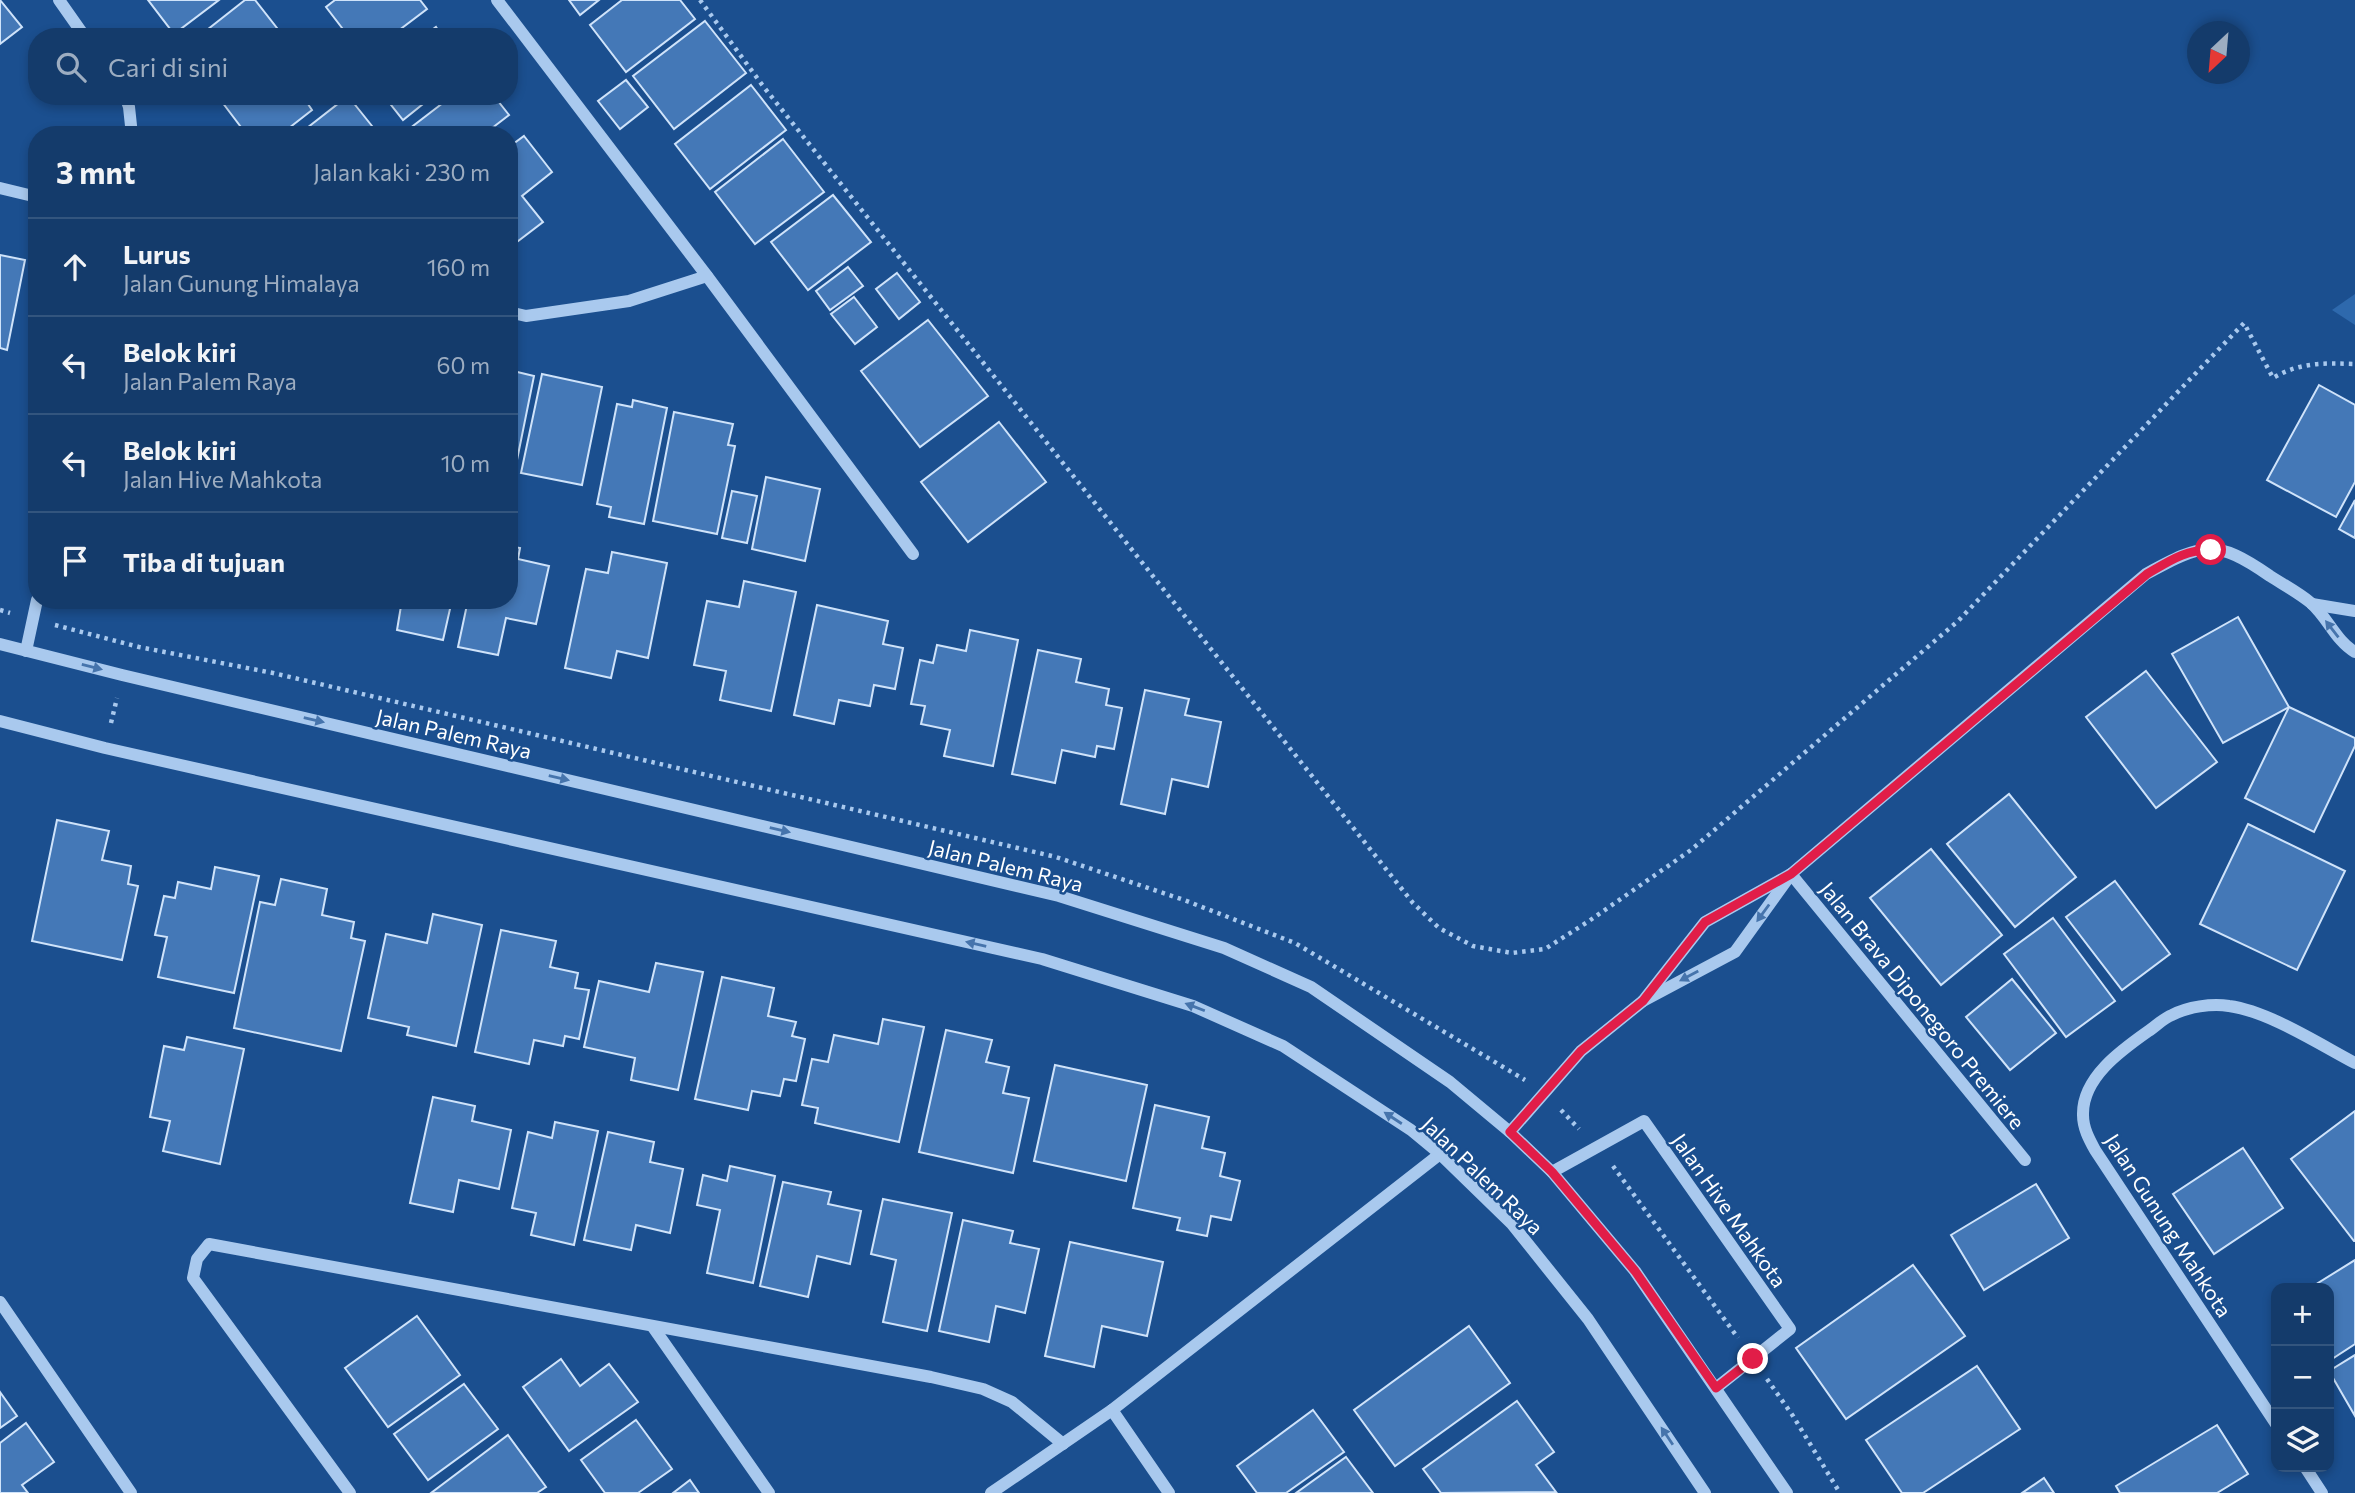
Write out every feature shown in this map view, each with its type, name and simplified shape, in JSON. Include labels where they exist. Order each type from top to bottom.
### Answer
[{"type":"street","points":[[59,0],[79,28]]},
{"type":"street","points":[[497,0],[707,276],[913,554]]},
{"type":"street","points":[[128,105],[131,126]]},
{"type":"street","points":[[0,188],[28,196]]},
{"type":"street","points":[[518,314],[526,316],[629,301],[707,276]]},
{"type":"street","points":[[1643,1001],[1705,922],[1791,874],[2147,574],[2184,553],[2198,550],[2233,552],[2312,604],[2355,652]]},
{"type":"street","points":[[2312,604],[2355,611]]},
{"type":"street","points":[[26,650],[35,609]]},
{"type":"street","name":"Jalan Palem Raya","points":[[0,644],[1059,896],[1224,948],[1311,987],[1450,1082],[1510,1132],[1552,1172],[1635,1271],[1787,1493]]},
{"type":"street","name":"Jalan Palem Raya","points":[[0,721],[106,748],[1042,959],[1193,1006],[1283,1046],[1411,1130],[1440,1154],[1512,1224],[1588,1319],[1705,1493]]},
{"type":"street","points":[[1510,1132],[1581,1051],[1643,1001],[1735,952],[1791,874]]},
{"type":"street","name":"Jalan Brava Diponegoro Premiere","points":[[1791,874],[2025,1160]]},
{"type":"street","name":"Jalan Gunung Mahkota","points":[[2271,1416],[2095,1150],[2086,1131],[2084,1104],[2102,1069],[2116,1054],[2171,1015],[2206,1006],[2228,1005],[2255,1012],[2355,1063]]},
{"type":"street","name":"Jalan Hive Mahkota","points":[[1552,1172],[1644,1121],[1790,1329],[1716,1388]]},
{"type":"street","points":[[991,1493],[1112,1410],[1440,1154]]},
{"type":"street","points":[[350,1493],[193,1278],[197,1259],[209,1244],[983,1389],[1012,1402],[1063,1444]]},
{"type":"street","points":[[0,1302],[131,1493]]},
{"type":"street","points":[[653,1326],[769,1493]]},
{"type":"street","points":[[1112,1410],[1169,1493]]},
{"type":"street","points":[[2308,1472],[2322,1493]]},
{"type":"path","points":[[700,0],[762,86],[1413,903],[1439,928],[1473,946],[1512,953],[1545,949],[1690,850],[1958,621],[2244,323],[2273,378],[2291,368],[2331,363],[2355,364]]},
{"type":"path","points":[[106,748],[122,675]]},
{"type":"shaded area","points":[[2355,294],[2355,325],[2332,310]]},
{"type":"building","points":[[0,0],[22,27],[0,44]]},
{"type":"building","points":[[148,0],[219,0],[182,28],[169,28]]},
{"type":"building","points":[[245,0],[255,0],[277,28],[209,28]]},
{"type":"building","points":[[335,0],[420,0],[427,9],[402,28],[342,28],[326,7]]},
{"type":"building","points":[[569,0],[599,0],[580,15]]},
{"type":"building","points":[[622,0],[680,0],[695,19],[626,72],[590,25]]},
{"type":"building","points":[[705,21],[746,73],[674,129],[633,76]]},
{"type":"building","points":[[626,80],[648,107],[620,129],[598,101]]},
{"type":"building","points":[[751,85],[786,130],[710,189],[675,144]]},
{"type":"building","points":[[224,105],[309,105],[312,110],[292,126],[240,126]]},
{"type":"building","points":[[336,105],[355,105],[372,126],[310,126]]},
{"type":"building","points":[[391,105],[422,105],[403,120]]},
{"type":"building","points":[[440,105],[501,105],[509,115],[495,126],[413,126]]},
{"type":"building","points":[[524,136],[552,172],[522,196],[543,222],[518,241],[518,140]]},
{"type":"building","points":[[783,139],[824,192],[755,244],[715,192]]},
{"type":"building","points":[[833,195],[871,242],[808,290],[771,242]]},
{"type":"building","points":[[0,255],[25,260],[7,350],[0,348]]},
{"type":"building","points":[[848,267],[863,286],[830,310],[816,291]]},
{"type":"building","points":[[897,273],[920,302],[899,319],[876,289]]},
{"type":"building","points":[[854,297],[877,327],[855,344],[831,314]]},
{"type":"building","points":[[928,320],[988,396],[920,447],[861,371]]},
{"type":"building","points":[[518,372],[534,376],[518,455]]},
{"type":"building","points":[[542,374],[602,387],[582,485],[521,473]]},
{"type":"building","points":[[2319,385],[2355,405],[2355,482],[2336,517],[2267,480]]},
{"type":"building","points":[[633,400],[667,408],[644,524],[609,517],[611,507],[597,504],[617,404],[632,407]]},
{"type":"building","points":[[674,412],[733,424],[728,445],[735,446],[717,534],[653,521]]},
{"type":"building","points":[[999,422],[1046,482],[968,542],[921,482]]},
{"type":"building","points":[[766,477],[820,489],[805,561],[752,549]]},
{"type":"building","points":[[732,491],[757,496],[747,543],[722,538]]},
{"type":"building","points":[[2355,500],[2355,538],[2339,529]]},
{"type":"building","points":[[612,552],[667,563],[648,658],[617,651],[611,678],[565,668],[586,569],[608,573]]},
{"type":"building","points":[[518,559],[549,566],[536,624],[506,618],[498,655],[458,647],[466,609],[518,609]]},
{"type":"building","points":[[744,581],[796,592],[771,711],[720,700],[726,671],[694,665],[707,601],[739,607]]},
{"type":"building","points":[[817,605],[888,621],[883,644],[903,648],[895,689],[874,685],[870,706],[839,700],[834,724],[794,715]]},
{"type":"building","points":[[400,609],[450,609],[443,640],[397,630]]},
{"type":"building","points":[[2238,617],[2289,707],[2223,743],[2172,654]]},
{"type":"building","points":[[970,630],[1018,640],[993,766],[944,756],[950,730],[921,724],[925,706],[911,704],[920,660],[933,663],[937,645],[966,651]]},
{"type":"building","points":[[1038,650],[1081,659],[1076,682],[1109,689],[1106,705],[1122,708],[1114,749],[1097,746],[1095,757],[1062,750],[1055,783],[1012,774]]},
{"type":"building","points":[[2146,671],[2217,762],[2156,808],[2086,717]]},
{"type":"building","points":[[1145,690],[1189,699],[1185,715],[1221,722],[1208,787],[1172,779],[1165,814],[1121,804]]},
{"type":"building","points":[[2289,707],[2355,738],[2355,746],[2314,832],[2245,798]]},
{"type":"building","points":[[2009,794],[2076,877],[2015,927],[1947,844]]},
{"type":"building","points":[[57,820],[109,831],[102,860],[131,866],[128,884],[138,886],[122,960],[32,941]]},
{"type":"building","points":[[2248,824],[2345,871],[2297,970],[2200,924]]},
{"type":"building","points":[[1931,849],[2002,935],[1941,985],[1870,898]]},
{"type":"building","points":[[215,867],[259,876],[234,993],[158,977],[167,937],[155,935],[164,896],[175,898],[178,882],[211,889]]},
{"type":"building","points":[[281,879],[327,889],[322,915],[354,922],[351,938],[365,941],[341,1051],[234,1028],[260,902],[275,905]]},
{"type":"building","points":[[2115,881],[2170,954],[2122,990],[2066,917]]},
{"type":"building","points":[[433,914],[482,925],[456,1046],[407,1035],[409,1027],[368,1018],[386,934],[427,943]]},
{"type":"building","points":[[2053,918],[2115,1001],[2066,1037],[2004,954]]},
{"type":"building","points":[[501,930],[556,941],[550,967],[578,973],[575,988],[589,990],[579,1039],[565,1036],[563,1046],[534,1040],[529,1064],[475,1052]]},
{"type":"building","points":[[656,963],[703,972],[678,1090],[631,1080],[635,1058],[584,1047],[599,981],[649,992]]},
{"type":"building","points":[[722,977],[774,988],[768,1016],[796,1022],[792,1036],[805,1039],[796,1081],[784,1079],[780,1096],[752,1091],[748,1110],[695,1099]]},
{"type":"building","points":[[2012,979],[2056,1033],[2010,1070],[1966,1017]]},
{"type":"building","points":[[883,1019],[924,1027],[899,1142],[815,1123],[818,1108],[802,1105],[812,1059],[828,1062],[834,1035],[878,1044]]},
{"type":"building","points":[[946,1030],[992,1040],[986,1062],[1009,1067],[1003,1093],[1029,1098],[1013,1173],[919,1152]]},
{"type":"building","points":[[187,1037],[244,1049],[220,1164],[163,1151],[170,1121],[150,1117],[164,1046],[184,1050]]},
{"type":"building","points":[[1055,1065],[1147,1085],[1126,1181],[1034,1161]]},
{"type":"building","points":[[433,1097],[475,1106],[472,1121],[511,1130],[499,1189],[459,1180],[453,1212],[410,1203]]},
{"type":"building","points":[[1155,1105],[1209,1117],[1202,1148],[1225,1153],[1220,1176],[1240,1181],[1231,1220],[1211,1216],[1207,1236],[1177,1230],[1180,1218],[1133,1208]]},
{"type":"building","points":[[2355,1111],[2355,1241],[2354,1241],[2291,1159]]},
{"type":"building","points":[[555,1122],[598,1131],[574,1245],[531,1235],[536,1213],[512,1208],[528,1132],[552,1138]]},
{"type":"building","points":[[608,1132],[654,1142],[650,1162],[683,1169],[670,1233],[636,1225],[631,1250],[584,1240]]},
{"type":"building","points":[[2243,1148],[2283,1208],[2214,1254],[2173,1194]]},
{"type":"building","points":[[730,1166],[775,1176],[753,1283],[707,1273],[720,1210],[697,1205],[703,1175],[727,1181]]},
{"type":"building","points":[[783,1182],[831,1192],[828,1204],[861,1211],[850,1264],[817,1256],[808,1297],[760,1286]]},
{"type":"building","points":[[2036,1184],[2069,1238],[1984,1290],[1951,1235]]},
{"type":"building","points":[[883,1199],[952,1213],[927,1331],[883,1322],[896,1260],[871,1254]]},
{"type":"building","points":[[963,1220],[1013,1231],[1010,1243],[1039,1249],[1025,1313],[996,1306],[989,1342],[939,1331]]},
{"type":"building","points":[[1070,1242],[1163,1262],[1147,1336],[1102,1326],[1094,1367],[1045,1356]]},
{"type":"building","points":[[2355,1260],[2355,1344],[2334,1358],[2334,1283],[2318,1283]]},
{"type":"building","points":[[1913,1265],[1965,1336],[1846,1419],[1796,1348]]},
{"type":"building","points":[[417,1316],[460,1375],[388,1427],[345,1368]]},
{"type":"building","points":[[1469,1326],[1510,1383],[1395,1466],[1354,1410]]},
{"type":"building","points":[[2355,1355],[2355,1416],[2334,1380],[2334,1368]]},
{"type":"building","points":[[561,1359],[580,1386],[609,1364],[638,1402],[569,1451],[523,1387]]},
{"type":"building","points":[[1977,1366],[2020,1429],[1923,1493],[1902,1493],[1866,1440]]},
{"type":"building","points":[[464,1384],[498,1429],[428,1480],[394,1434]]},
{"type":"building","points":[[0,1392],[17,1416],[0,1428]]},
{"type":"building","points":[[1517,1401],[1554,1452],[1536,1465],[1556,1492],[1441,1493],[1423,1469]]},
{"type":"building","points":[[1313,1410],[1344,1452],[1286,1493],[1257,1493],[1237,1466]]},
{"type":"building","points":[[636,1420],[672,1469],[638,1493],[605,1493],[581,1460]]},
{"type":"building","points":[[26,1423],[54,1462],[22,1485],[28,1493],[0,1493],[0,1443]]},
{"type":"building","points":[[2217,1425],[2248,1474],[2217,1493],[2120,1493],[2116,1486]]},
{"type":"building","points":[[508,1435],[546,1487],[537,1493],[431,1493]]},
{"type":"building","points":[[1346,1457],[1373,1493],[1296,1493]]},
{"type":"building","points":[[2044,1478],[2054,1493],[2022,1493]]},
{"type":"building","points":[[690,1480],[699,1493],[673,1493]]},
{"type":"route","points":[[1753,1359],[1716,1388],[1635,1271],[1552,1172],[1510,1132],[1581,1051],[1643,1001],[1705,922],[1791,874],[2147,574],[2184,553],[2211,550]]}]
